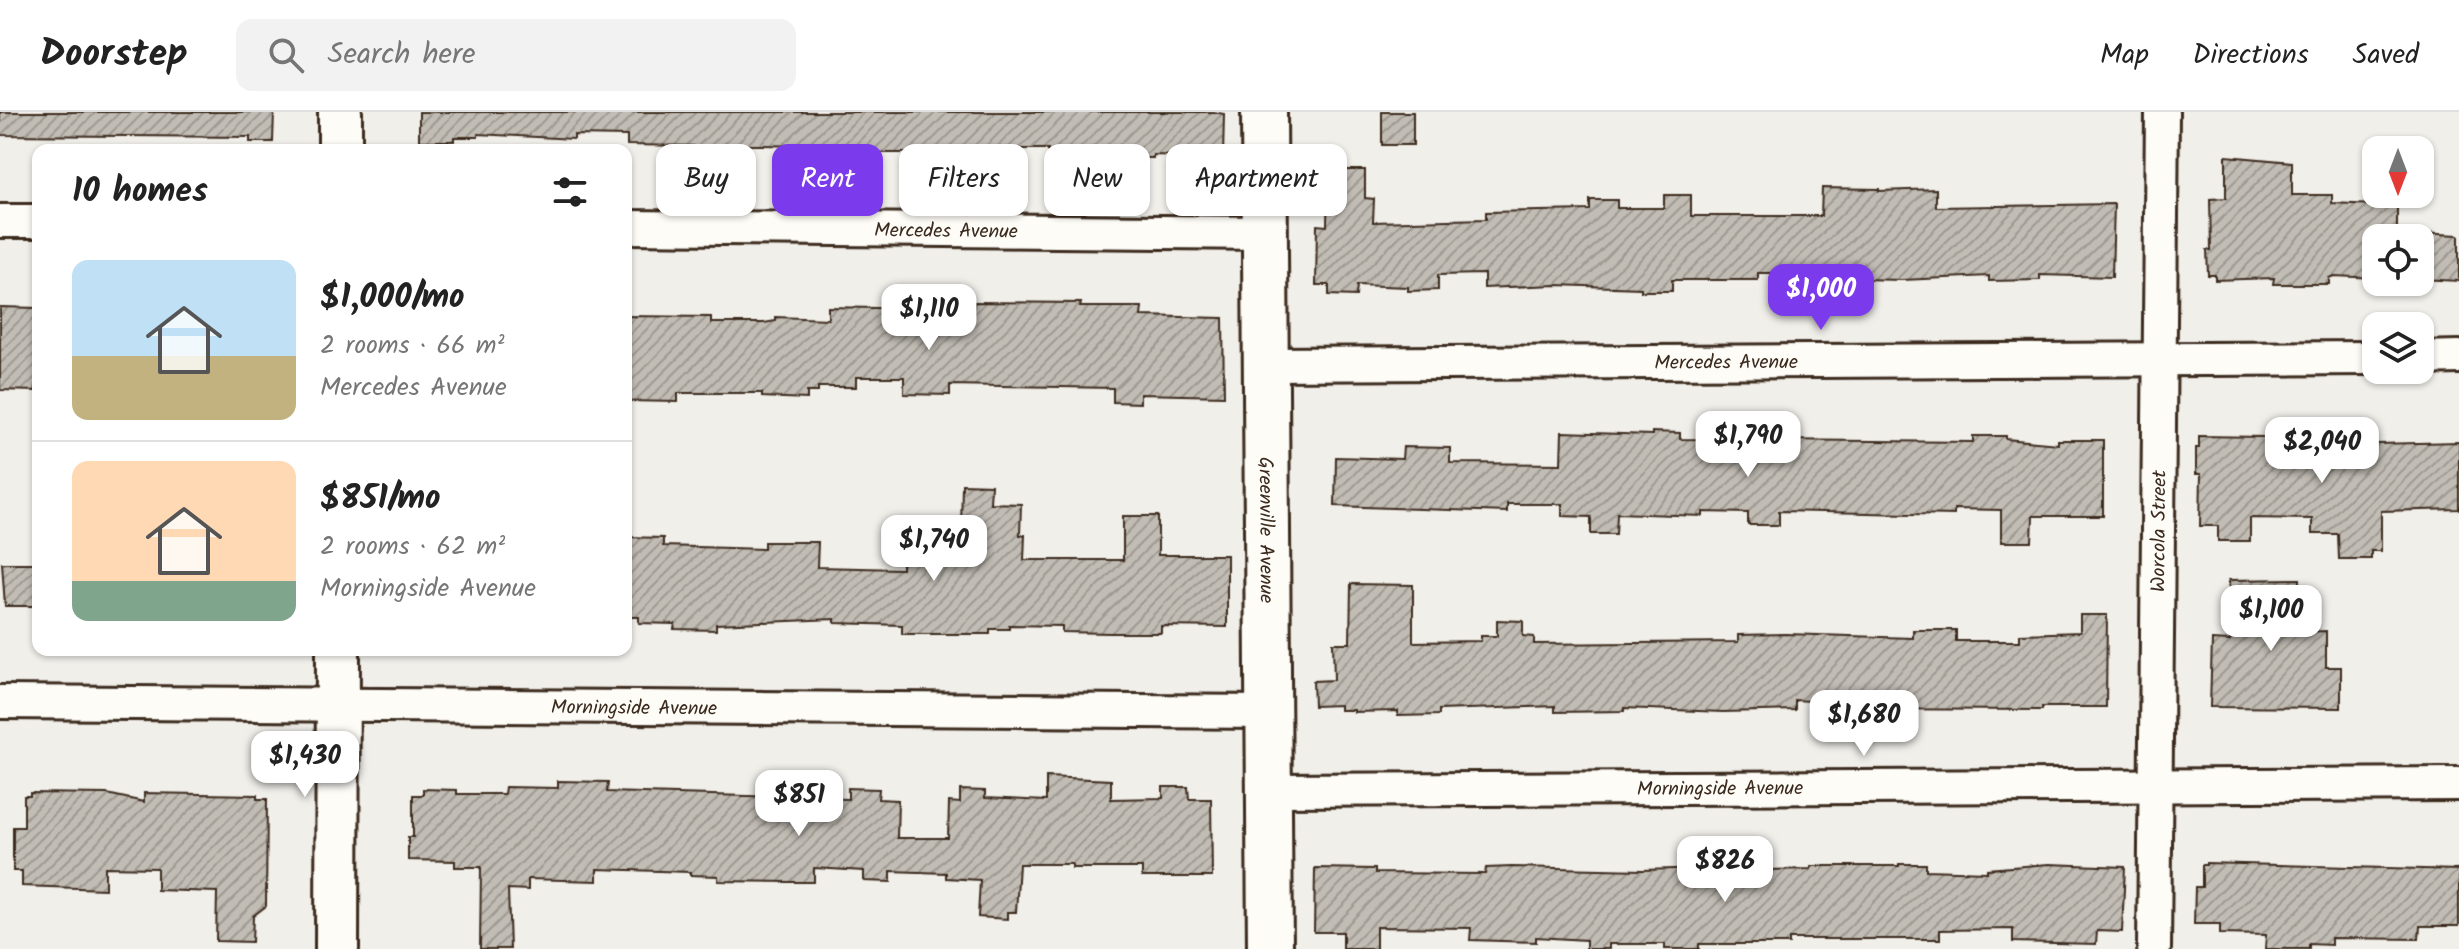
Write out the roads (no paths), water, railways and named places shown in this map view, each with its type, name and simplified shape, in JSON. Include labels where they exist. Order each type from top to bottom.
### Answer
[{"type":"main road","name":"Greenville Avenue","points":[[1264,112],[1270,949]]},
{"type":"street","points":[[340,112],[340,144]]},
{"type":"street","name":"Worcola Street","points":[[2154,949],[2162,112]]},
{"type":"street","points":[[0,221],[32,221]]},
{"type":"street","name":"Mercedes Avenue","points":[[632,227],[1266,233]]},
{"type":"street","points":[[2434,358],[2459,357]]},
{"type":"street","name":"Mercedes Avenue","points":[[1266,364],[2362,358]]},
{"type":"street","points":[[337,949],[338,656]]},
{"type":"street","name":"Morningside Avenue","points":[[0,702],[1267,712]]},
{"type":"street","name":"Morningside Avenue","points":[[1268,790],[2459,784]]}]
